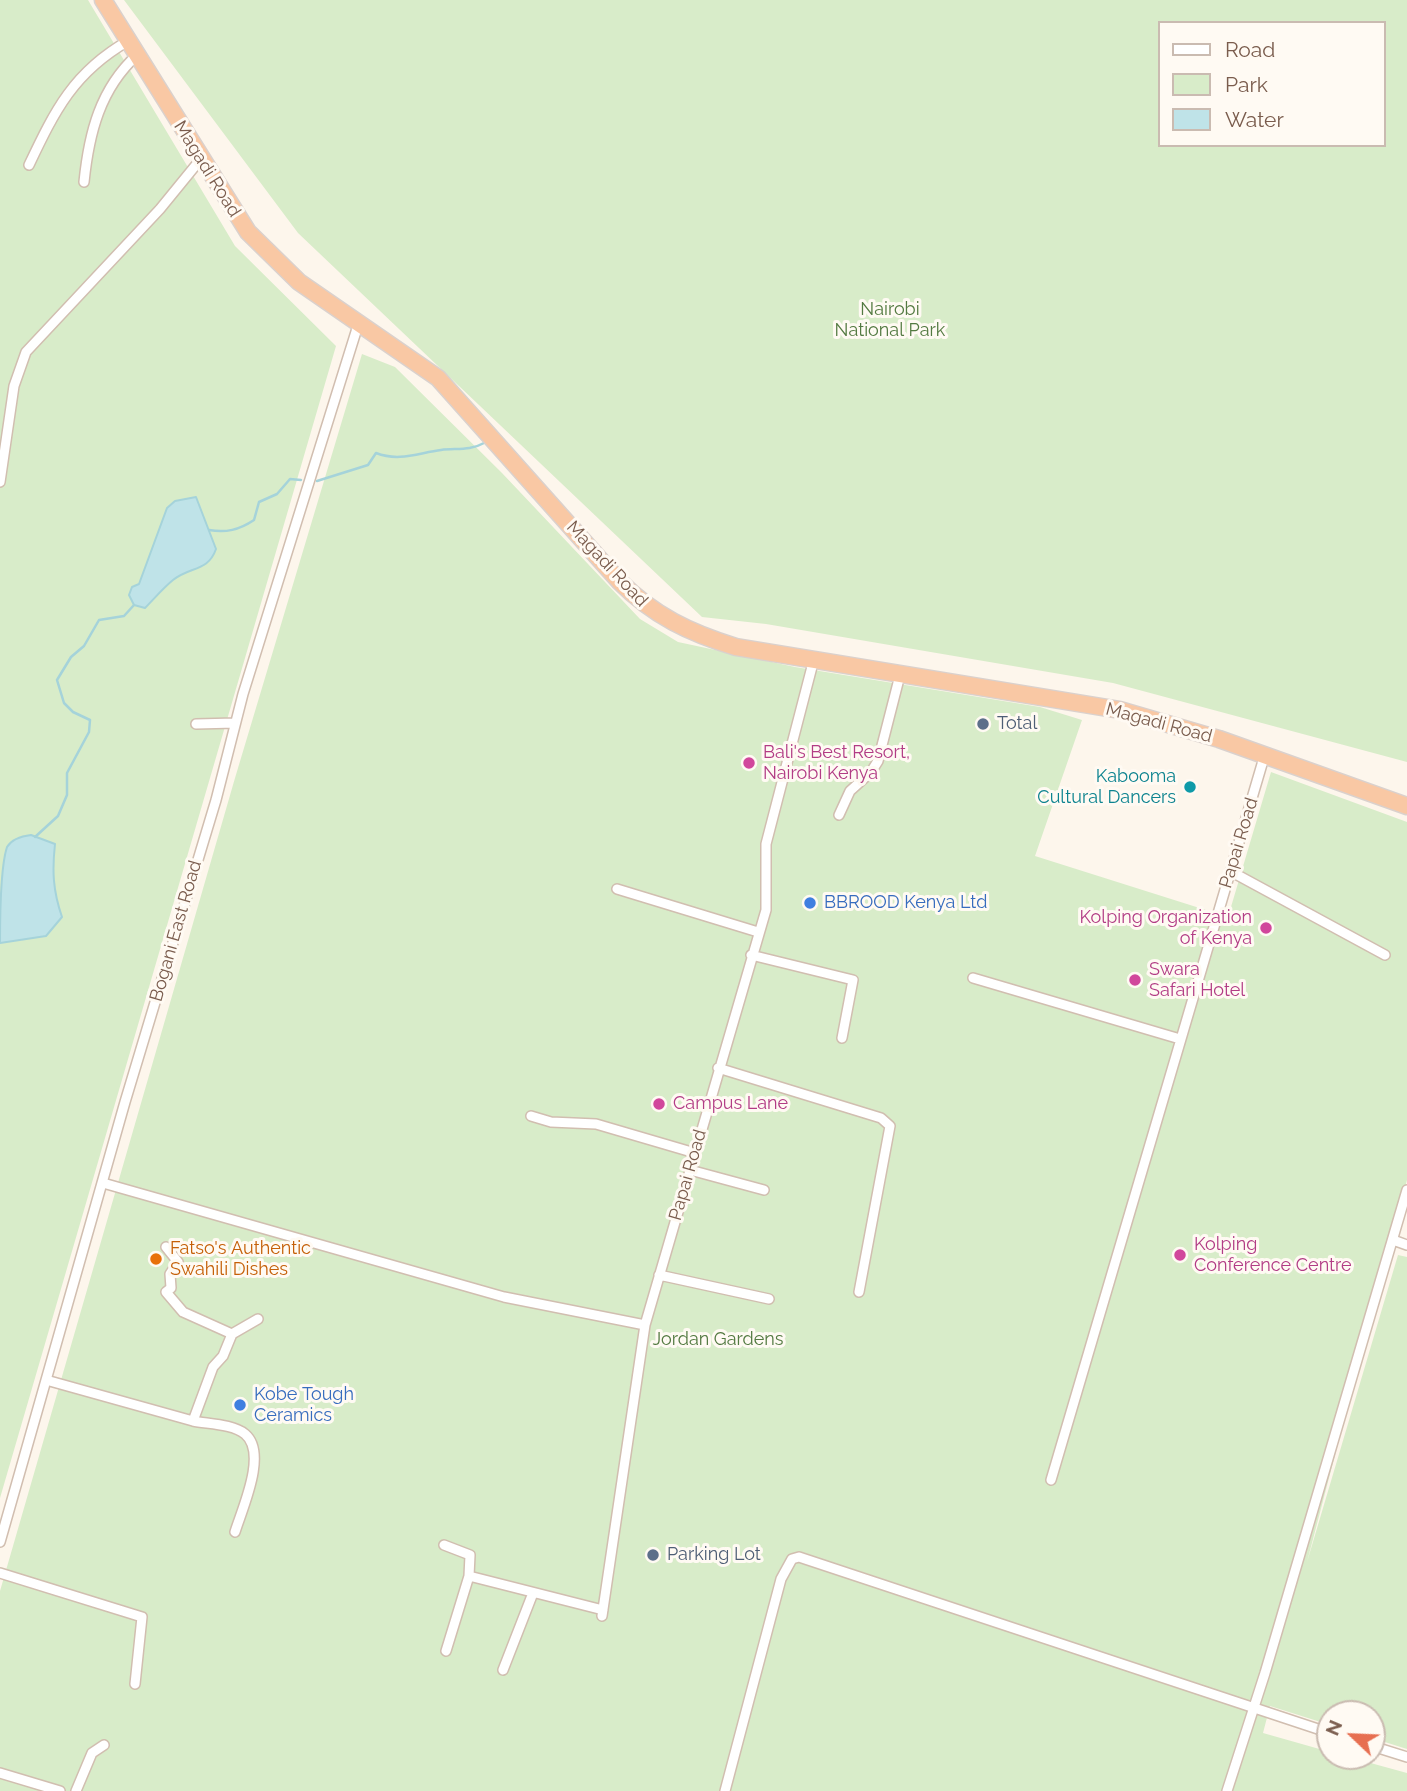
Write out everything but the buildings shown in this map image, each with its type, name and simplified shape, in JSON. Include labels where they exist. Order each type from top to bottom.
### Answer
[{"type":"highway","name":"Magadi Road","points":[[103,0],[247,232],[314,293],[438,378],[619,581],[651,610],[679,627],[736,647],[1120,710],[1265,754],[1407,806]]},
{"type":"street","points":[[29,165],[74,83],[89,67],[133,48]]},
{"type":"street","points":[[84,182],[88,142],[106,93],[133,48]]},
{"type":"street","points":[[0,482],[14,386],[26,352],[160,209],[200,160]]},
{"type":"street","name":"Bogani East Road","points":[[0,1542],[216,800],[235,723],[334,394],[359,322]]},
{"type":"street","name":"Papai Road","points":[[533,1593],[602,1613],[645,1325],[767,900],[766,844],[814,659]]},
{"type":"street","points":[[839,815],[850,790],[871,772],[878,761],[900,675]]},
{"type":"street","points":[[196,724],[235,723]]},
{"type":"street","name":"Papai Road","points":[[1051,1479],[1265,754]]},
{"type":"street","points":[[1230,871],[1385,954]]},
{"type":"street","points":[[617,889],[758,932]]},
{"type":"street","points":[[751,955],[853,980],[842,1038]]},
{"type":"street","points":[[973,978],[1180,1039]]},
{"type":"street","points":[[718,1068],[881,1118],[890,1126],[859,1292]]},
{"type":"street","points":[[531,1116],[551,1122],[596,1124],[695,1153]]},
{"type":"street","points":[[690,1170],[764,1190]]},
{"type":"street","points":[[103,1183],[504,1297],[645,1325]]},
{"type":"street","points":[[1227,1791],[1254,1710],[1407,1190]]},
{"type":"street","points":[[1393,1240],[1407,1245]]},
{"type":"street","points":[[166,1247],[178,1262],[170,1274],[171,1288],[166,1292],[176,1306],[232,1334]]},
{"type":"street","points":[[659,1275],[769,1299]]},
{"type":"street","points":[[193,1421],[213,1367],[223,1356],[232,1334],[258,1319]]},
{"type":"street","points":[[46,1380],[193,1421],[238,1430],[250,1440],[255,1457],[254,1474],[235,1532]]},
{"type":"street","points":[[444,1545],[469,1554],[469,1576],[446,1651]]},
{"type":"street","points":[[724,1791],[781,1579],[792,1559],[799,1557],[1316,1730]]},
{"type":"street","points":[[0,1573],[142,1617],[135,1684]]},
{"type":"street","points":[[469,1576],[533,1593],[503,1670]]},
{"type":"street","points":[[76,1791],[92,1754],[104,1745]]},
{"type":"street","points":[[1386,1750],[1407,1757]]},
{"type":"street","points":[[0,1773],[60,1791]]},
{"type":"green space","points":[[0,0],[88,0],[235,246],[336,346],[0,1498]]},
{"type":"green space","name":"Nairobi National Park","points":[[124,0],[1407,0],[1407,762],[1113,683],[766,624],[702,617],[298,233]]},
{"type":"green space","name":"Jordan Gardens","points":[[362,354],[395,367],[502,473],[640,619],[678,642],[795,667],[1040,707],[1082,720],[1035,856],[1228,917],[1271,772],[1407,822],[1407,1180],[1307,1562],[1398,1255],[1407,1257],[1407,1749],[1386,1742],[1386,1700],[1316,1700],[1316,1721],[1270,1706],[1263,1733],[1316,1748],[1316,1770],[1386,1770],[1386,1767],[1407,1773],[1407,1791],[0,1791],[0,1591],[235,778]]},
{"type":"water","points":[[196,497],[216,549],[213,556],[203,565],[173,580],[145,608],[134,605],[129,595],[132,587],[139,584],[167,508],[175,501]]},
{"type":"water","points":[[31,835],[55,844],[54,881],[62,917],[46,936],[0,943],[2,880],[7,847],[18,838]]},
{"type":"waterway","points":[[317,481],[368,465],[376,453],[401,457],[468,448],[484,443]]},
{"type":"waterway","points":[[209,530],[232,530],[254,520],[259,502],[277,494],[290,479],[301,480]]},
{"type":"waterway","points":[[35,837],[58,816],[67,795],[67,773],[89,732],[90,720],[73,712],[64,703],[57,680],[71,657],[84,646],[99,620],[124,616],[134,605]]},
{"type":"place","name":"Total","points":[[983,724]]},
{"type":"place","name":"Bali's Best Resort, Nairobi Kenya","points":[[749,763]]},
{"type":"place","name":"Kabooma Cultural Dancers","points":[[1190,787]]},
{"type":"place","name":"BBROOD Kenya Ltd","points":[[810,903]]},
{"type":"place","name":"Kolping Organization of Kenya","points":[[1266,928]]},
{"type":"place","name":"Swara Safari Hotel","points":[[1135,980]]},
{"type":"place","name":"Campus Lane","points":[[659,1104]]},
{"type":"place","name":"Kolping Conference Centre","points":[[1180,1255]]},
{"type":"place","name":"Fatso's Authentic Swahili Dishes","points":[[156,1259]]},
{"type":"place","name":"Kobe Tough Ceramics","points":[[240,1405]]},
{"type":"place","name":"Parking Lot","points":[[653,1555]]}]
